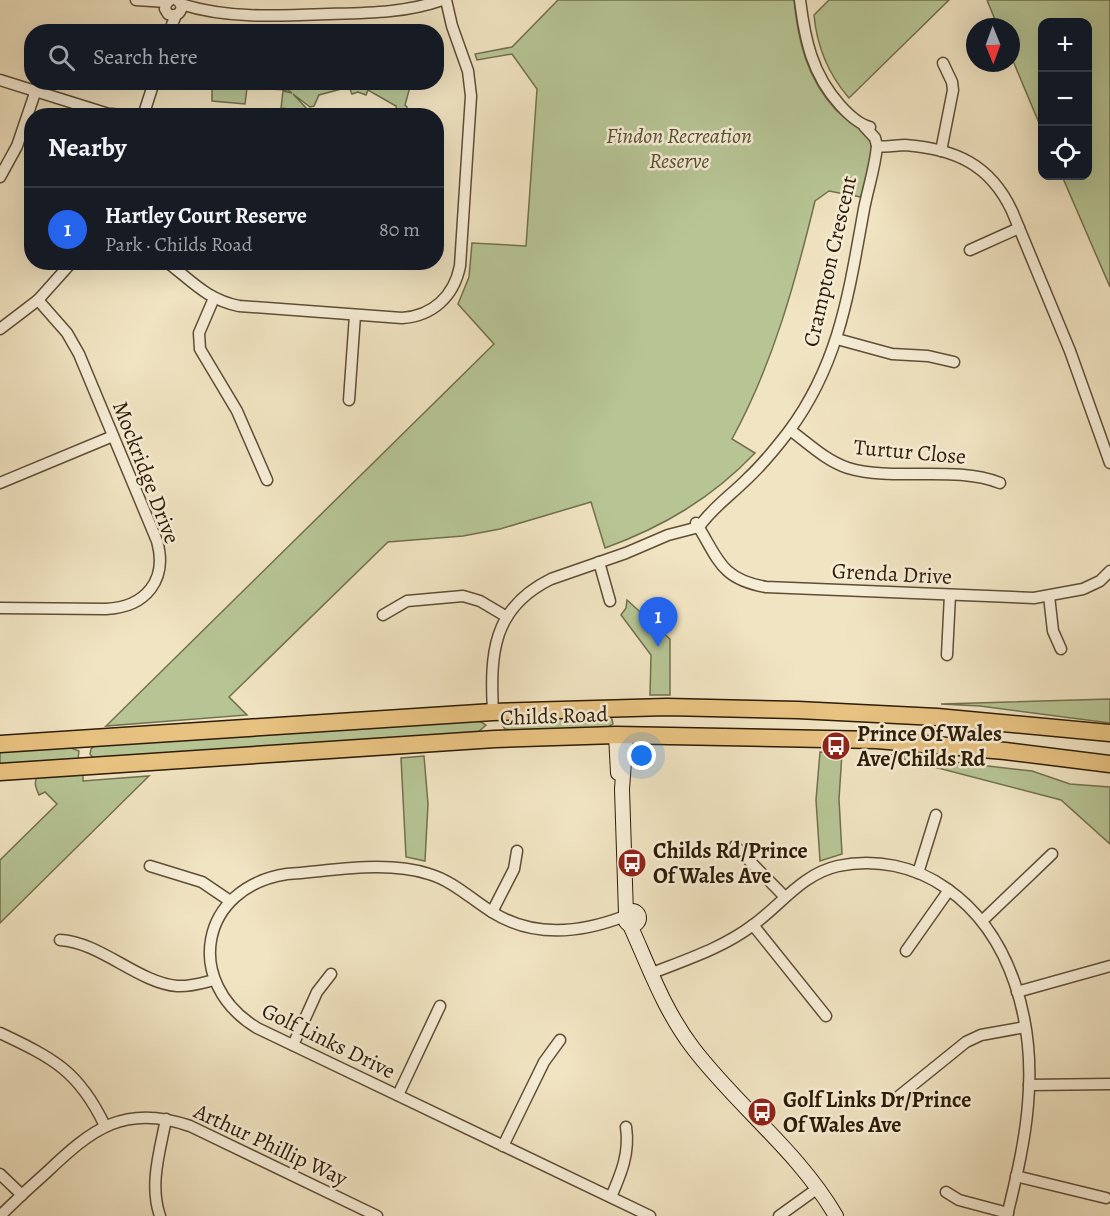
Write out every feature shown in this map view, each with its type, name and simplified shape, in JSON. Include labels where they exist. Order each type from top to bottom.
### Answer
[{"type":"main road","name":"Childs Road","points":[[0,744],[493,712],[622,709],[726,708],[839,712],[960,718],[1110,733]]},
{"type":"main road","points":[[621,735],[622,709]]},
{"type":"main road","points":[[493,712],[495,739]]},
{"type":"main road","points":[[839,712],[874,718],[966,726],[973,734],[971,748]]},
{"type":"main road","name":"Childs Road","points":[[0,772],[495,739],[621,735],[877,740],[1110,764]]},
{"type":"main road","points":[[84,740],[86,768]]},
{"type":"street","points":[[141,1],[173,8],[276,15],[411,9],[443,0],[468,71],[471,96],[458,274],[452,290],[439,305],[419,315],[402,318],[251,307],[214,298],[197,288],[176,270]]},
{"type":"street","points":[[800,0],[806,41],[816,72],[839,105],[864,126],[882,146],[897,140],[969,161],[987,175],[1006,199],[1070,351],[1110,463]]},
{"type":"street","points":[[170,24],[173,8]]},
{"type":"street","points":[[941,151],[952,90],[952,82],[944,63]]},
{"type":"street","points":[[0,80],[24,87]]},
{"type":"street","points":[[30,108],[36,90],[91,108]]},
{"type":"street","points":[[146,108],[151,90]]},
{"type":"street","points":[[0,177],[17,146],[24,125]]},
{"type":"street","name":"Crampton Crescent","points":[[697,525],[762,464],[790,430],[818,385],[837,339],[846,308],[873,169],[882,146]]},
{"type":"street","points":[[970,249],[1018,228]]},
{"type":"street","points":[[0,329],[38,300],[65,270]]},
{"type":"street","points":[[214,298],[199,333],[200,350],[237,411],[267,480]]},
{"type":"street","name":"Mockridge Drive","points":[[0,608],[116,608],[132,604],[151,588],[159,570],[159,550],[74,343],[38,300]]},
{"type":"street","points":[[349,400],[355,315]]},
{"type":"street","points":[[837,339],[883,352],[938,357],[954,362]]},
{"type":"street","name":"Turtur Close","points":[[790,430],[829,459],[859,470],[975,476],[1000,483]]},
{"type":"street","points":[[0,483],[113,436]]},
{"type":"street","points":[[493,712],[492,661],[497,638],[507,617],[522,598],[540,584],[697,525]]},
{"type":"street","name":"Grenda Drive","points":[[697,525],[719,563],[736,577],[756,585],[1016,598],[1067,593],[1093,585],[1110,571]]},
{"type":"street","points":[[599,562],[610,601]]},
{"type":"street","points":[[947,655],[950,595]]},
{"type":"street","points":[[383,615],[400,604],[414,599],[463,596],[480,601],[507,617]]},
{"type":"street","points":[[1048,596],[1053,631],[1062,649]]},
{"type":"street","points":[[621,735],[618,773],[622,789],[626,886],[630,918],[650,974],[666,1008],[692,1047],[800,1165],[836,1216]]},
{"type":"street","points":[[918,873],[936,815]]},
{"type":"street","points":[[735,846],[785,897]]},
{"type":"street","points":[[492,912],[514,869],[518,851]]},
{"type":"street","points":[[982,921],[1052,854]]},
{"type":"street","points":[[650,974],[727,942],[753,925],[807,879],[837,866],[877,863],[918,873],[949,890],[968,905],[982,921],[1002,952],[1017,992],[1025,1027],[1029,1085],[1026,1121],[1007,1214],[959,1200],[946,1192]]},
{"type":"street","points":[[150,866],[202,882],[230,901]]},
{"type":"street","name":"Golf Links Drive","points":[[630,918],[571,930],[542,929],[513,922],[492,912],[443,879],[413,870],[363,868],[273,876],[250,885],[230,901],[212,934],[210,956],[214,980],[220,993],[236,1014],[257,1028],[650,1216]]},
{"type":"street","points":[[906,951],[949,890]]},
{"type":"street","points":[[753,925],[826,1016]]},
{"type":"street","points":[[60,940],[81,944],[166,984],[184,986],[214,980]]},
{"type":"street","points":[[1017,992],[1110,966]]},
{"type":"street","points":[[293,1044],[317,992],[332,974]]},
{"type":"street","points":[[398,1095],[440,1006]]},
{"type":"street","points":[[893,1101],[966,1042],[981,1035],[1025,1027]]},
{"type":"street","points":[[0,1033],[46,1056],[67,1071],[91,1098],[105,1126]]},
{"type":"street","points":[[503,1146],[544,1062],[560,1040]]},
{"type":"street","points":[[1029,1085],[1110,1084]]},
{"type":"street","name":"Arthur Phillip Way","points":[[2,1215],[78,1143],[105,1126],[136,1119],[166,1119],[189,1126],[377,1216]]},
{"type":"street","points":[[160,1216],[155,1181],[166,1119]]},
{"type":"street","points":[[611,1197],[625,1163],[628,1144],[626,1127]]},
{"type":"street","points":[[0,1174],[22,1195]]},
{"type":"street","points":[[1016,1176],[1106,1198]]},
{"type":"street","points":[[779,1216],[818,1188]]},
{"type":"green space","name":"Findon Recreation Reserve","points":[[558,0],[794,0],[801,45],[818,86],[836,110],[865,133],[873,143],[873,158],[861,197],[829,191],[815,201],[771,352],[747,411],[732,439],[755,453],[722,484],[686,510],[647,531],[605,548],[591,502],[500,529],[463,536],[388,542],[229,697],[247,715],[106,726],[494,344],[458,304],[469,277],[472,243],[526,246],[537,89],[512,54],[477,60],[475,54],[512,47]]},
{"type":"green space","points":[[829,0],[949,0],[849,98],[829,70],[818,38],[814,15]]},
{"type":"green space","points":[[987,0],[1110,0],[1110,287],[1064,180],[1092,180],[1092,18],[1038,18],[1038,120],[1018,72],[1020,72],[1020,18],[994,18]]},
{"type":"green space","points":[[212,90],[247,90],[245,104],[212,101]]},
{"type":"green space","points":[[288,90],[338,90],[319,95],[314,106],[310,107],[293,94],[306,108],[281,108],[283,91],[292,93]]},
{"type":"green space","points":[[350,90],[368,90],[366,95],[358,92],[352,94]]},
{"type":"green space","points":[[368,90],[409,90],[405,105],[407,108],[396,108]]},
{"type":"green space","points":[[627,600],[670,639],[670,695],[650,695],[651,655],[621,615],[626,608]]},
{"type":"green space","points":[[1110,699],[1110,723],[980,706],[941,704]]},
{"type":"green space","points":[[606,717],[612,719],[613,724],[605,729],[593,731],[511,730],[505,729],[502,725],[510,718]]},
{"type":"green space","points":[[476,719],[486,725],[476,734],[93,758],[90,754],[91,749],[96,745]]},
{"type":"green space","points":[[66,746],[79,751],[78,759],[0,768],[0,749]]},
{"type":"green space","points":[[820,752],[842,753],[839,799],[842,854],[820,861],[816,800]]},
{"type":"green space","points":[[884,754],[1032,771],[1070,784],[1110,787],[1110,844],[1061,800]]},
{"type":"green space","points":[[424,756],[428,804],[425,861],[406,857],[401,758]]},
{"type":"green space","points":[[83,773],[83,781],[149,776],[0,923],[0,860],[57,804],[45,792],[39,795],[36,778]]},
{"type":"place","name":"Hartley Court Reserve","points":[[658,647]]},
{"type":"place","name":"Prince Of Wales Ave/Childs Rd","points":[[836,746]]},
{"type":"place","name":"Childs Rd/Prince Of Wales Ave","points":[[632,863]]},
{"type":"place","name":"Golf Links Dr/Prince Of Wales Ave","points":[[762,1112]]}]
